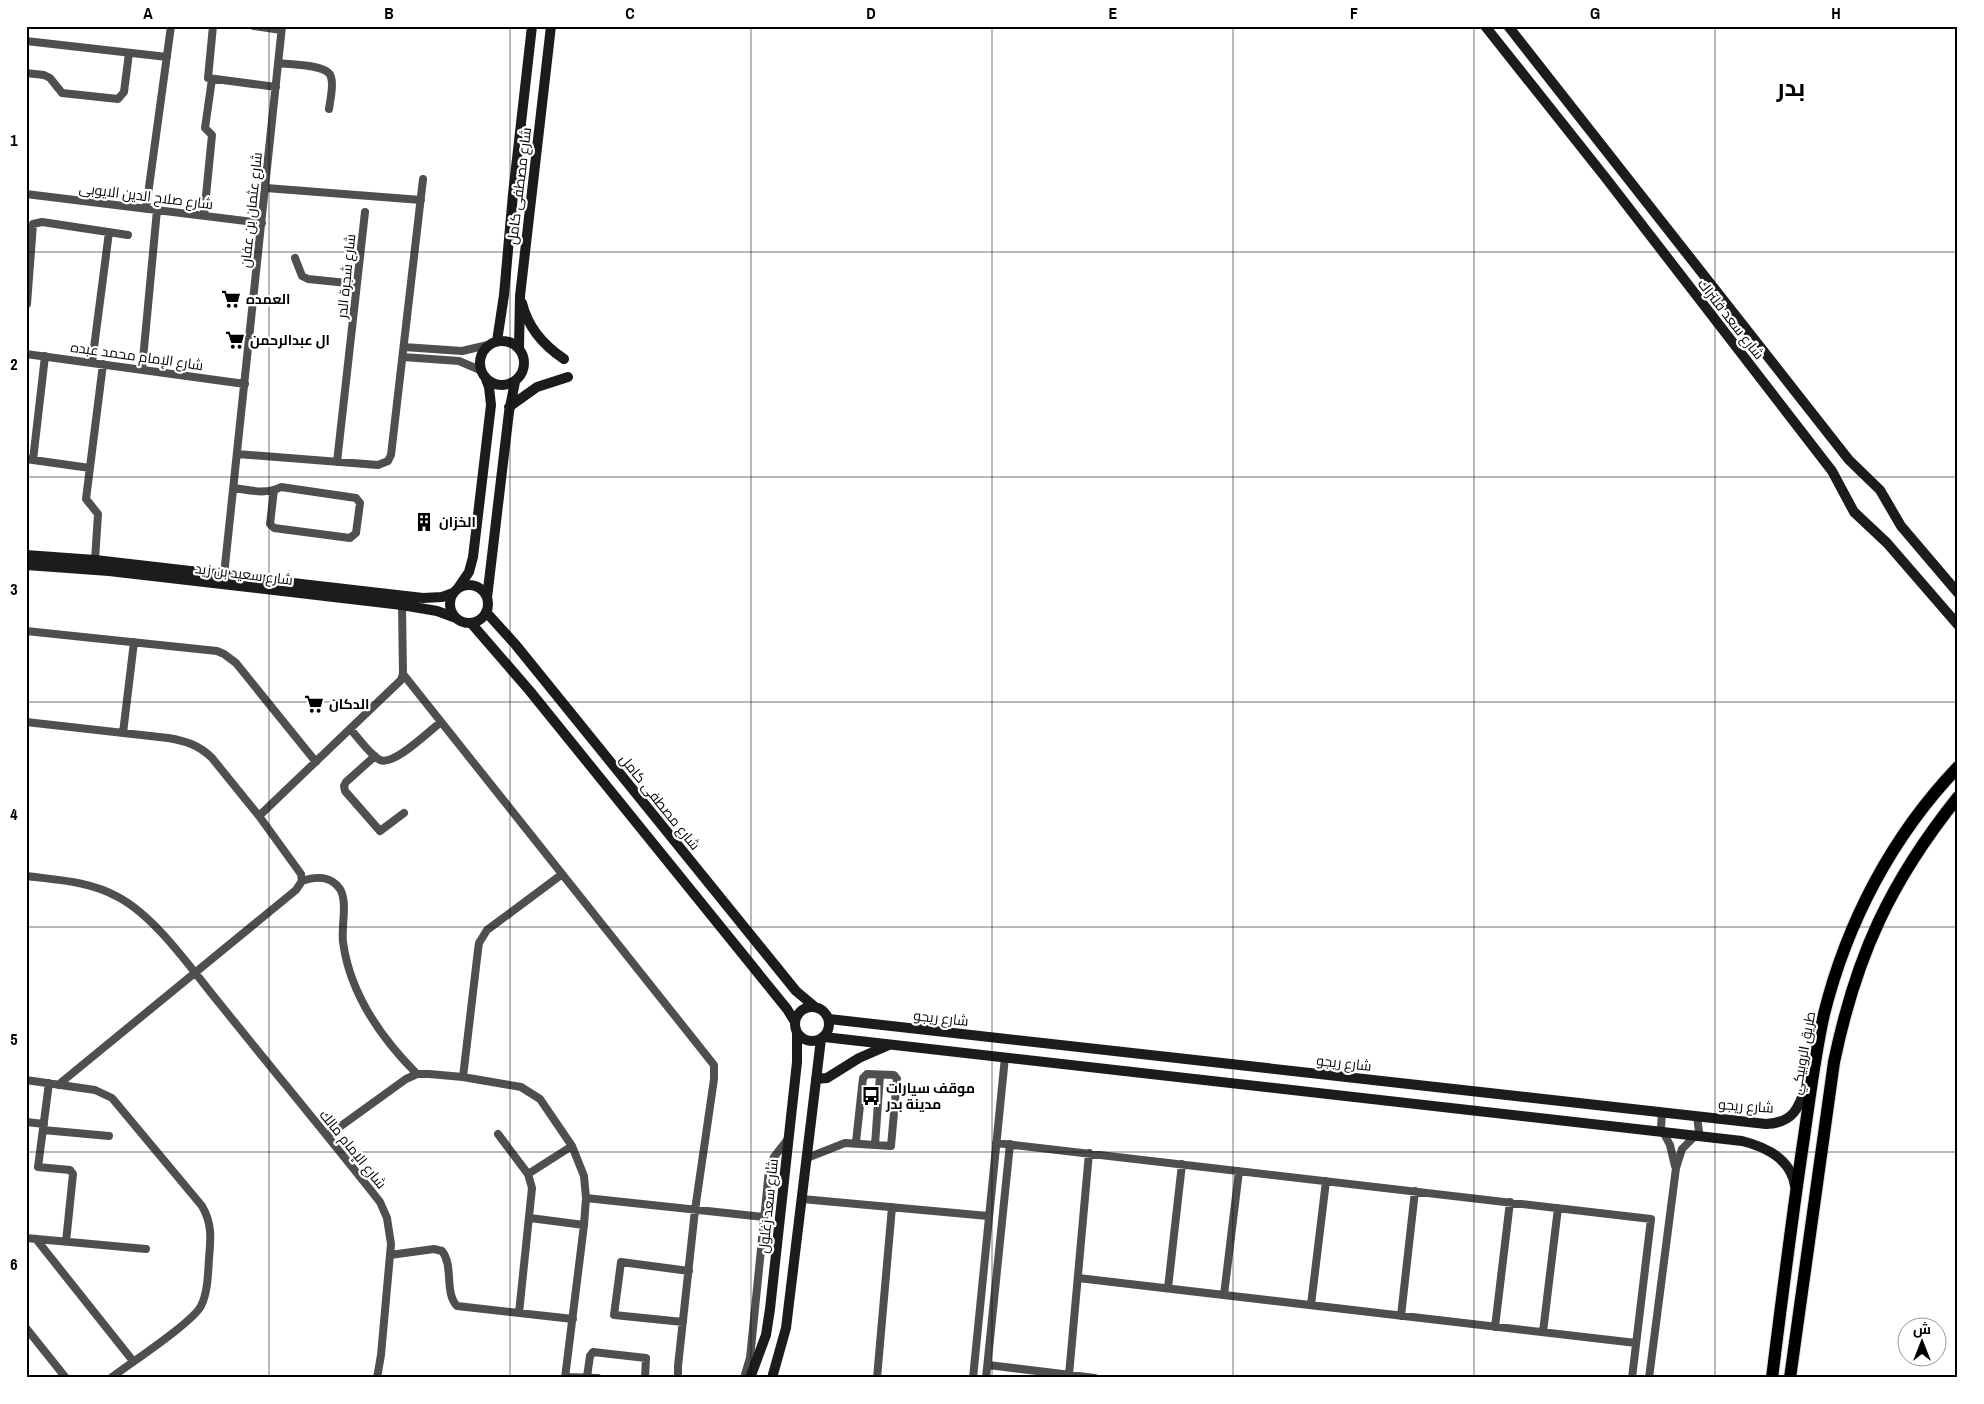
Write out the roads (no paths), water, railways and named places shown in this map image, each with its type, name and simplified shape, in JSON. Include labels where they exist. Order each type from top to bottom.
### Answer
[{"type":"main road","name":"طريق الروبيكي","points":[[1772,1378],[1796,1190],[1816,1059],[1824,1015],[1836,973],[1851,931],[1869,891],[1891,853],[1916,816],[1958,767]]},
{"type":"main road","points":[[1790,1378],[1834,1062],[1854,979],[1888,901],[1909,864],[1933,828],[1958,797]]},
{"type":"street","points":[[146,209],[171,26]]},
{"type":"street","points":[[213,26],[208,78],[276,86]]},
{"type":"street","points":[[254,26],[282,28]]},
{"type":"street","name":"شارع مصطفى كامل","points":[[493,343],[503,307],[532,26]]},
{"type":"street","name":"شارع مصطفى كامل","points":[[519,348],[520,296],[551,26]]},
{"type":"street","name":"شارع سعد فلتراك","points":[[1508,26],[1849,460],[1880,490],[1900,526],[1958,593]]},
{"type":"street","name":"شارع سعد فلتراك","points":[[1486,27],[1605,177],[1832,471],[1854,512],[1887,543],[1958,625]]},
{"type":"street","name":"شارع عثمان بن عفان","points":[[224,575],[282,28]]},
{"type":"street","points":[[26,41],[167,57]]},
{"type":"street","points":[[26,73],[44,75],[50,78],[62,93],[118,98],[124,92],[129,53]]},
{"type":"street","points":[[278,63],[322,68],[329,73],[332,78],[329,109]]},
{"type":"street","points":[[204,216],[212,135],[205,128],[212,79]]},
{"type":"street","points":[[1592,161],[1606,149]]},
{"type":"street","points":[[1605,177],[1619,166]]},
{"type":"street","points":[[238,454],[381,465],[390,458],[423,178]]},
{"type":"street","points":[[266,188],[421,200]]},
{"type":"street","name":"شارع صلاح الدين الايوبى","points":[[26,194],[262,223]]},
{"type":"street","points":[[142,370],[157,210]]},
{"type":"street","name":"شارع شجرة الدر","points":[[337,462],[365,212]]},
{"type":"street","points":[[27,304],[33,224],[42,222],[128,235]]},
{"type":"street","points":[[92,363],[109,232]]},
{"type":"street","points":[[295,258],[302,276],[308,279],[357,284]]},
{"type":"street","points":[[520,296],[530,326],[539,339],[564,359]]},
{"type":"street","points":[[503,307],[504,311],[510,315],[519,309]]},
{"type":"street","points":[[404,347],[462,351],[493,343],[506,341],[519,348],[524,358],[524,368],[515,382],[509,409],[486,612],[480,619],[471,622],[461,621],[456,618],[450,606],[456,590],[464,580],[472,563],[491,396],[480,359],[493,343]]},
{"type":"street","name":"شارع الإمام محمد عبده","points":[[26,354],[245,384]]},
{"type":"street","points":[[45,356],[30,460],[90,468]]},
{"type":"street","points":[[403,357],[459,361],[483,374],[497,385],[515,382]]},
{"type":"street","points":[[95,560],[98,514],[86,499],[103,364]]},
{"type":"street","points":[[509,409],[536,387],[568,377]]},
{"type":"street","points":[[490,411],[500,407],[509,409]]},
{"type":"street","points":[[234,488],[264,492],[281,487],[356,498],[360,504],[356,533],[350,538],[274,528],[270,524],[274,490]]},
{"type":"street","name":"شارع سعيد بن زيد","points":[[26,555],[95,560],[381,594],[433,598],[456,590]]},
{"type":"street","points":[[472,563],[490,566]]},
{"type":"street","name":"شارع سعيد بن زيد","points":[[26,566],[108,571],[402,605],[430,610],[456,618]]},
{"type":"street","points":[[456,590],[472,585],[478,588],[487,598]]},
{"type":"street","points":[[430,610],[433,598]]},
{"type":"street","points":[[259,816],[397,685],[403,674],[402,605]]},
{"type":"street","name":"شارع مصطفى كامل","points":[[486,612],[515,644],[792,986],[815,1007]]},
{"type":"street","points":[[471,622],[536,698],[777,996],[795,1022],[798,1033],[808,1041],[822,1038],[890,1044],[1742,1141],[1758,1145],[1772,1152],[1785,1163],[1794,1176],[1796,1190]]},
{"type":"street","points":[[26,631],[217,651],[224,654],[236,664],[316,762]]},
{"type":"street","points":[[122,733],[134,642]]},
{"type":"street","points":[[403,674],[561,875],[712,1062],[714,1078],[695,1210],[678,1378]]},
{"type":"street","points":[[26,722],[184,741],[203,749],[259,816],[302,874],[302,881],[296,890],[58,1084]]},
{"type":"street","points":[[350,729],[375,756],[384,761],[394,759],[441,722]]},
{"type":"street","points":[[375,756],[346,782],[344,786],[345,791],[380,831],[404,813]]},
{"type":"street","points":[[463,1077],[478,950],[482,937],[487,930],[561,875]]},
{"type":"street","name":"شارع الإمام مالك","points":[[26,876],[84,884],[118,896],[146,917],[195,973],[327,1136],[384,1210],[389,1227],[390,1255],[381,1355],[377,1378]]},
{"type":"street","points":[[302,881],[312,877],[323,877],[333,882],[340,890],[344,900],[343,942],[356,987],[386,1041],[417,1074]]},
{"type":"street","points":[[777,996],[792,986]]},
{"type":"street","points":[[772,1378],[786,1328],[816,1079],[822,1038],[829,1028],[829,1019],[824,1011],[815,1007],[799,1012],[795,1022]]},
{"type":"street","name":"شارع ريجو","points":[[829,1019],[1766,1124],[1782,1122],[1789,1118],[1798,1106],[1816,1059]]},
{"type":"street","points":[[859,1041],[861,1023]]},
{"type":"street","name":"شارع سعد زغلول","points":[[750,1378],[766,1335],[770,1309],[798,1062],[798,1033]]},
{"type":"street","points":[[816,1079],[827,1078],[859,1058],[890,1044]]},
{"type":"street","points":[[973,1378],[1005,1057]]},
{"type":"street","points":[[1218,1081],[1220,1063]]},
{"type":"street","points":[[327,1136],[406,1079],[417,1074],[463,1077],[521,1087],[540,1099],[572,1146],[584,1176],[586,1198],[584,1225],[566,1377],[598,1378]]},
{"type":"street","points":[[807,1158],[845,1143],[856,1142],[890,1146],[897,1080],[894,1076],[867,1074],[863,1078],[856,1142]]},
{"type":"street","points":[[875,1145],[880,1075]]},
{"type":"street","points":[[26,1080],[95,1090],[112,1098],[202,1206],[210,1223],[211,1240],[206,1286],[201,1306],[187,1321],[111,1378]]},
{"type":"street","points":[[49,1083],[38,1168],[70,1170],[73,1174],[66,1242]]},
{"type":"street","points":[[1662,1112],[1660,1124],[1673,1153],[1676,1168]]},
{"type":"street","points":[[1649,1378],[1676,1168],[1682,1149],[1697,1136],[1699,1128],[1697,1116]]},
{"type":"street","points":[[26,1122],[43,1127],[109,1136]]},
{"type":"street","points":[[498,1134],[528,1174],[532,1188],[519,1313]]},
{"type":"street","points":[[744,1378],[750,1358],[771,1164],[789,1138]]},
{"type":"street","points":[[996,1143],[1651,1219],[1632,1378]]},
{"type":"street","points":[[986,1378],[1010,1144]]},
{"type":"street","points":[[528,1174],[572,1146]]},
{"type":"street","points":[[1069,1375],[1089,1153]]},
{"type":"street","points":[[1168,1288],[1182,1164]]},
{"type":"street","points":[[1224,1295],[1239,1171]]},
{"type":"street","points":[[1311,1305],[1326,1181]]},
{"type":"street","points":[[1401,1316],[1415,1191]]},
{"type":"street","points":[[586,1198],[764,1216]]},
{"type":"street","points":[[802,1199],[988,1216]]},
{"type":"street","points":[[1495,1326],[1510,1202]]},
{"type":"street","points":[[876,1378],[892,1207]]},
{"type":"street","points":[[1543,1332],[1558,1208]]},
{"type":"street","points":[[530,1218],[584,1225]]},
{"type":"street","points":[[26,1238],[146,1248]]},
{"type":"street","points":[[36,1239],[133,1361]]},
{"type":"street","points":[[390,1255],[434,1249],[442,1251],[446,1259],[455,1304],[573,1319]]},
{"type":"street","points":[[683,1322],[614,1314],[621,1262],[689,1271]]},
{"type":"street","points":[[983,1272],[997,1274]]},
{"type":"street","points":[[1078,1278],[1636,1343]]},
{"type":"street","points":[[26,1328],[66,1378]]},
{"type":"street","points":[[587,1377],[590,1356],[593,1352],[646,1358],[645,1378]]},
{"type":"street","points":[[988,1365],[1052,1375],[1094,1378]]},
{"type":"place","name":"العمده","points":[[231,299]]},
{"type":"place","name":"ال عبدالرحمن","points":[[235,340]]},
{"type":"place","name":"الخزان","points":[[424,522]]},
{"type":"place","name":"الدكان","points":[[314,704]]},
{"type":"place","name":"موقف سيارات مدينة بدر","points":[[871,1096]]},
{"type":"district","name":"بدر","points":[[1791,88]]}]
